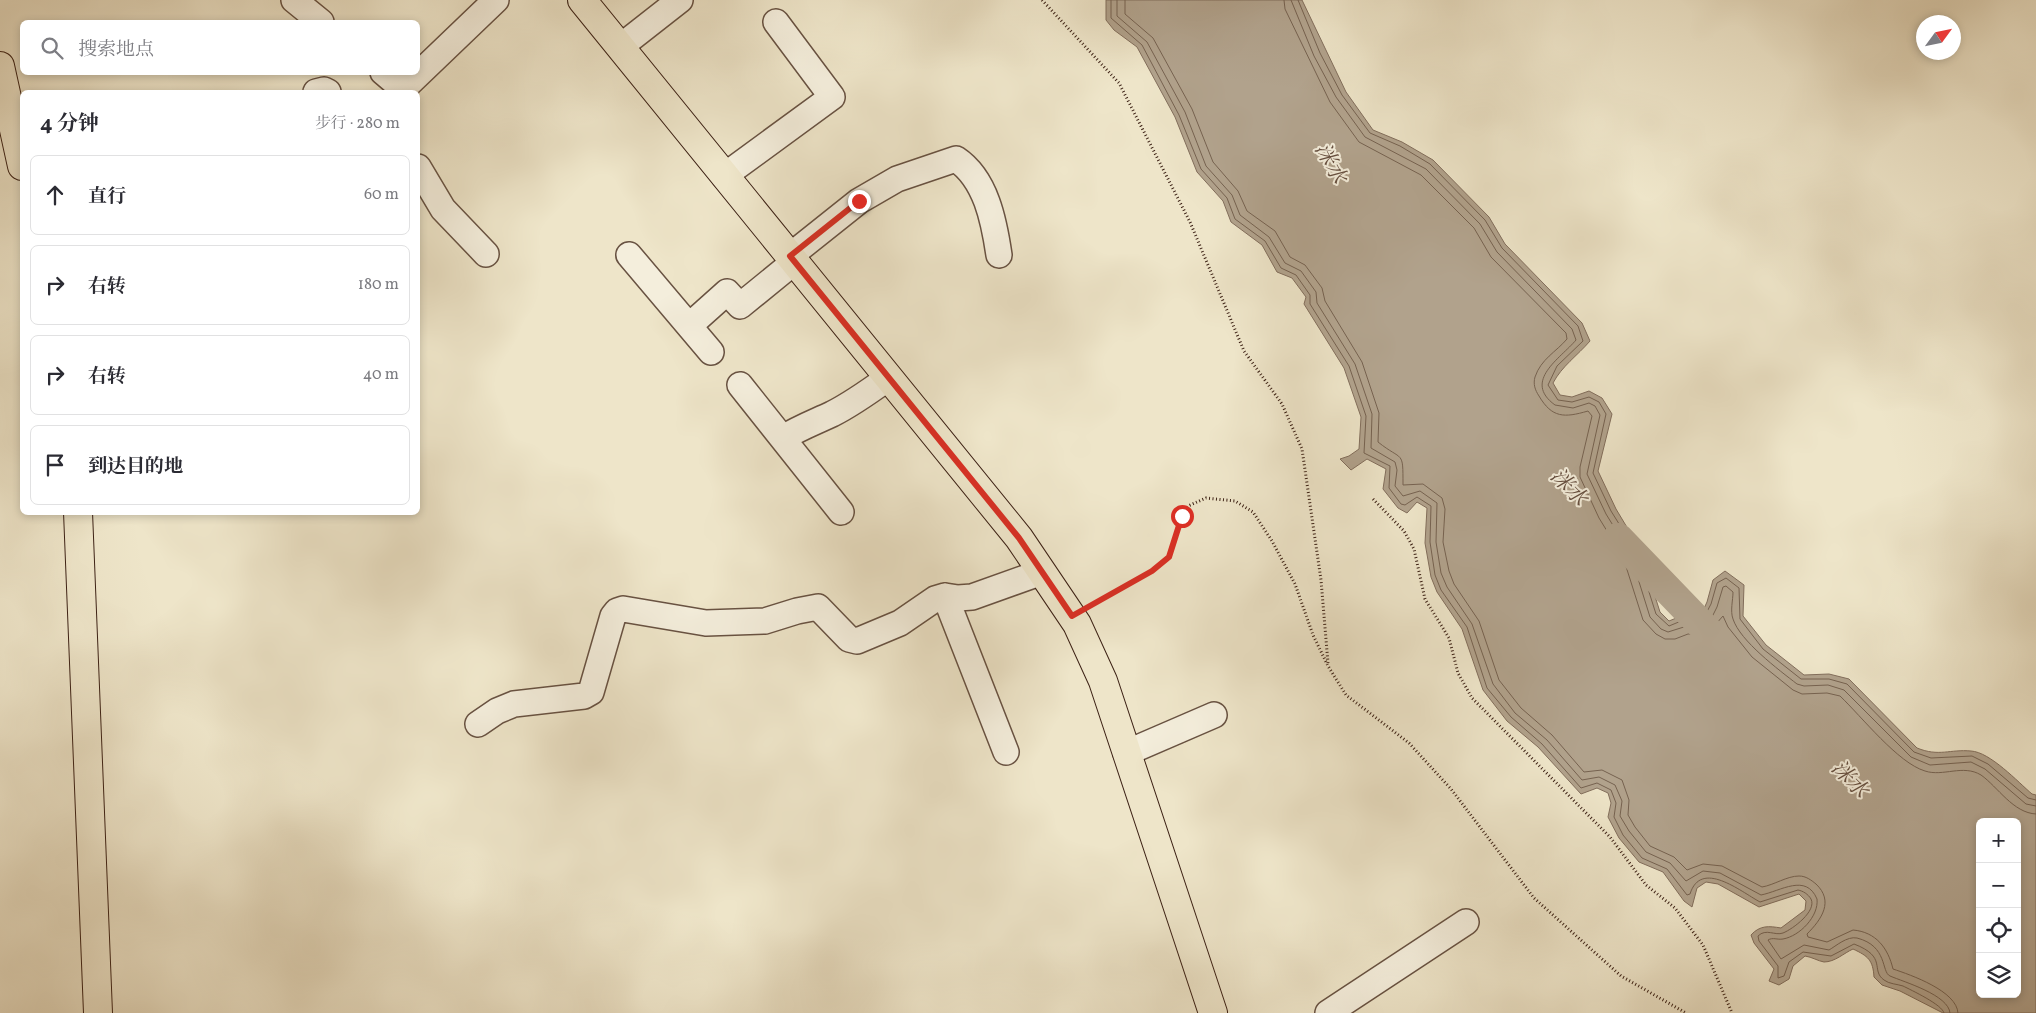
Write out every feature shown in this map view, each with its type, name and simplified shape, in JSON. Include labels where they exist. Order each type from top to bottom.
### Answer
[{"type":"main road","points":[[582,0],[1019,538],[1072,616],[1103,681],[1214,1013]]},
{"type":"main road","points":[[0,66],[20,157]]},
{"type":"main road","points":[[78,515],[98,1013]]},
{"type":"street","points":[[294,0],[319,20]]},
{"type":"street","points":[[420,73],[496,0]]},
{"type":"street","points":[[620,47],[680,0]]},
{"type":"street","points":[[724,176],[832,97],[776,22]]},
{"type":"street","points":[[386,75],[400,90]]},
{"type":"street","points":[[402,90],[418,75]]},
{"type":"street","points":[[689,326],[727,292],[740,306],[859,201],[897,179],[956,159],[966,166],[980,188],[994,220],[999,254]]},
{"type":"street","points":[[420,170],[443,209],[486,254]]},
{"type":"street","points":[[629,255],[711,352]]},
{"type":"street","points":[[783,438],[808,423],[831,414],[853,402],[888,378]]},
{"type":"street","points":[[740,385],[841,512]]},
{"type":"street","points":[[478,724],[497,711],[514,704],[584,696],[590,692],[613,616],[617,611],[623,609],[706,623],[765,621],[818,607],[849,639],[857,641],[900,622],[936,599],[945,596],[972,598],[1042,572]]},
{"type":"street","points":[[945,596],[1006,752]]},
{"type":"street","points":[[1126,753],[1214,715]]},
{"type":"street","points":[[1328,1013],[1466,922]]},
{"type":"path","points":[[1042,0],[1119,83],[1190,222],[1244,351],[1282,404],[1302,449],[1321,580],[1328,666]]},
{"type":"path","points":[[1072,616],[1152,571],[1169,557],[1182,516],[1188,506],[1206,498],[1235,502],[1253,512],[1272,541],[1294,584],[1328,666],[1346,695],[1409,743],[1452,789],[1534,898],[1621,976],[1686,1013]]},
{"type":"path","points":[[1373,499],[1404,531],[1414,549],[1425,599],[1450,638],[1458,673],[1472,698],[1610,837],[1646,885],[1675,908],[1703,945],[1732,1013]]},
{"type":"water","points":[[1106,0],[1302,0],[1346,92],[1373,130],[1402,142],[1433,160],[1489,217],[1505,244],[1582,323],[1590,341],[1565,366],[1553,383],[1560,395],[1572,397],[1589,391],[1602,398],[1612,414],[1598,471],[1616,509],[1640,549],[1660,612],[1669,621],[1686,614],[1700,617],[1707,602],[1713,580],[1725,571],[1744,585],[1743,616],[1766,645],[1804,675],[1829,674],[1849,679],[1917,748],[1932,752],[1971,751],[1987,756],[2012,775],[2032,794],[2036,795],[2036,1013],[1943,1013],[1900,991],[1882,985],[1874,977],[1869,959],[1853,949],[1828,962],[1805,956],[1793,966],[1789,979],[1779,985],[1769,981],[1774,969],[1754,943],[1751,935],[1758,929],[1765,927],[1781,928],[1805,910],[1806,901],[1799,894],[1759,907],[1718,884],[1706,882],[1697,888],[1692,907],[1684,901],[1663,872],[1639,862],[1619,838],[1608,817],[1611,803],[1608,793],[1597,788],[1581,794],[1538,747],[1507,721],[1483,690],[1462,629],[1437,592],[1431,577],[1425,543],[1427,508],[1417,502],[1407,513],[1398,508],[1383,489],[1386,469],[1367,459],[1351,470],[1340,459],[1349,456],[1359,449],[1361,417],[1344,368],[1304,304],[1306,297],[1292,278],[1277,272],[1262,245],[1231,222],[1223,201],[1197,172],[1175,117],[1137,47],[1114,30],[1106,20]]},
{"type":"waterway","name":"洣水","points":[[1618,538],[1721,645]]},
{"type":"route","points":[[859,201],[790,256],[1019,538],[1072,616],[1152,571],[1169,557],[1182,516]]}]
